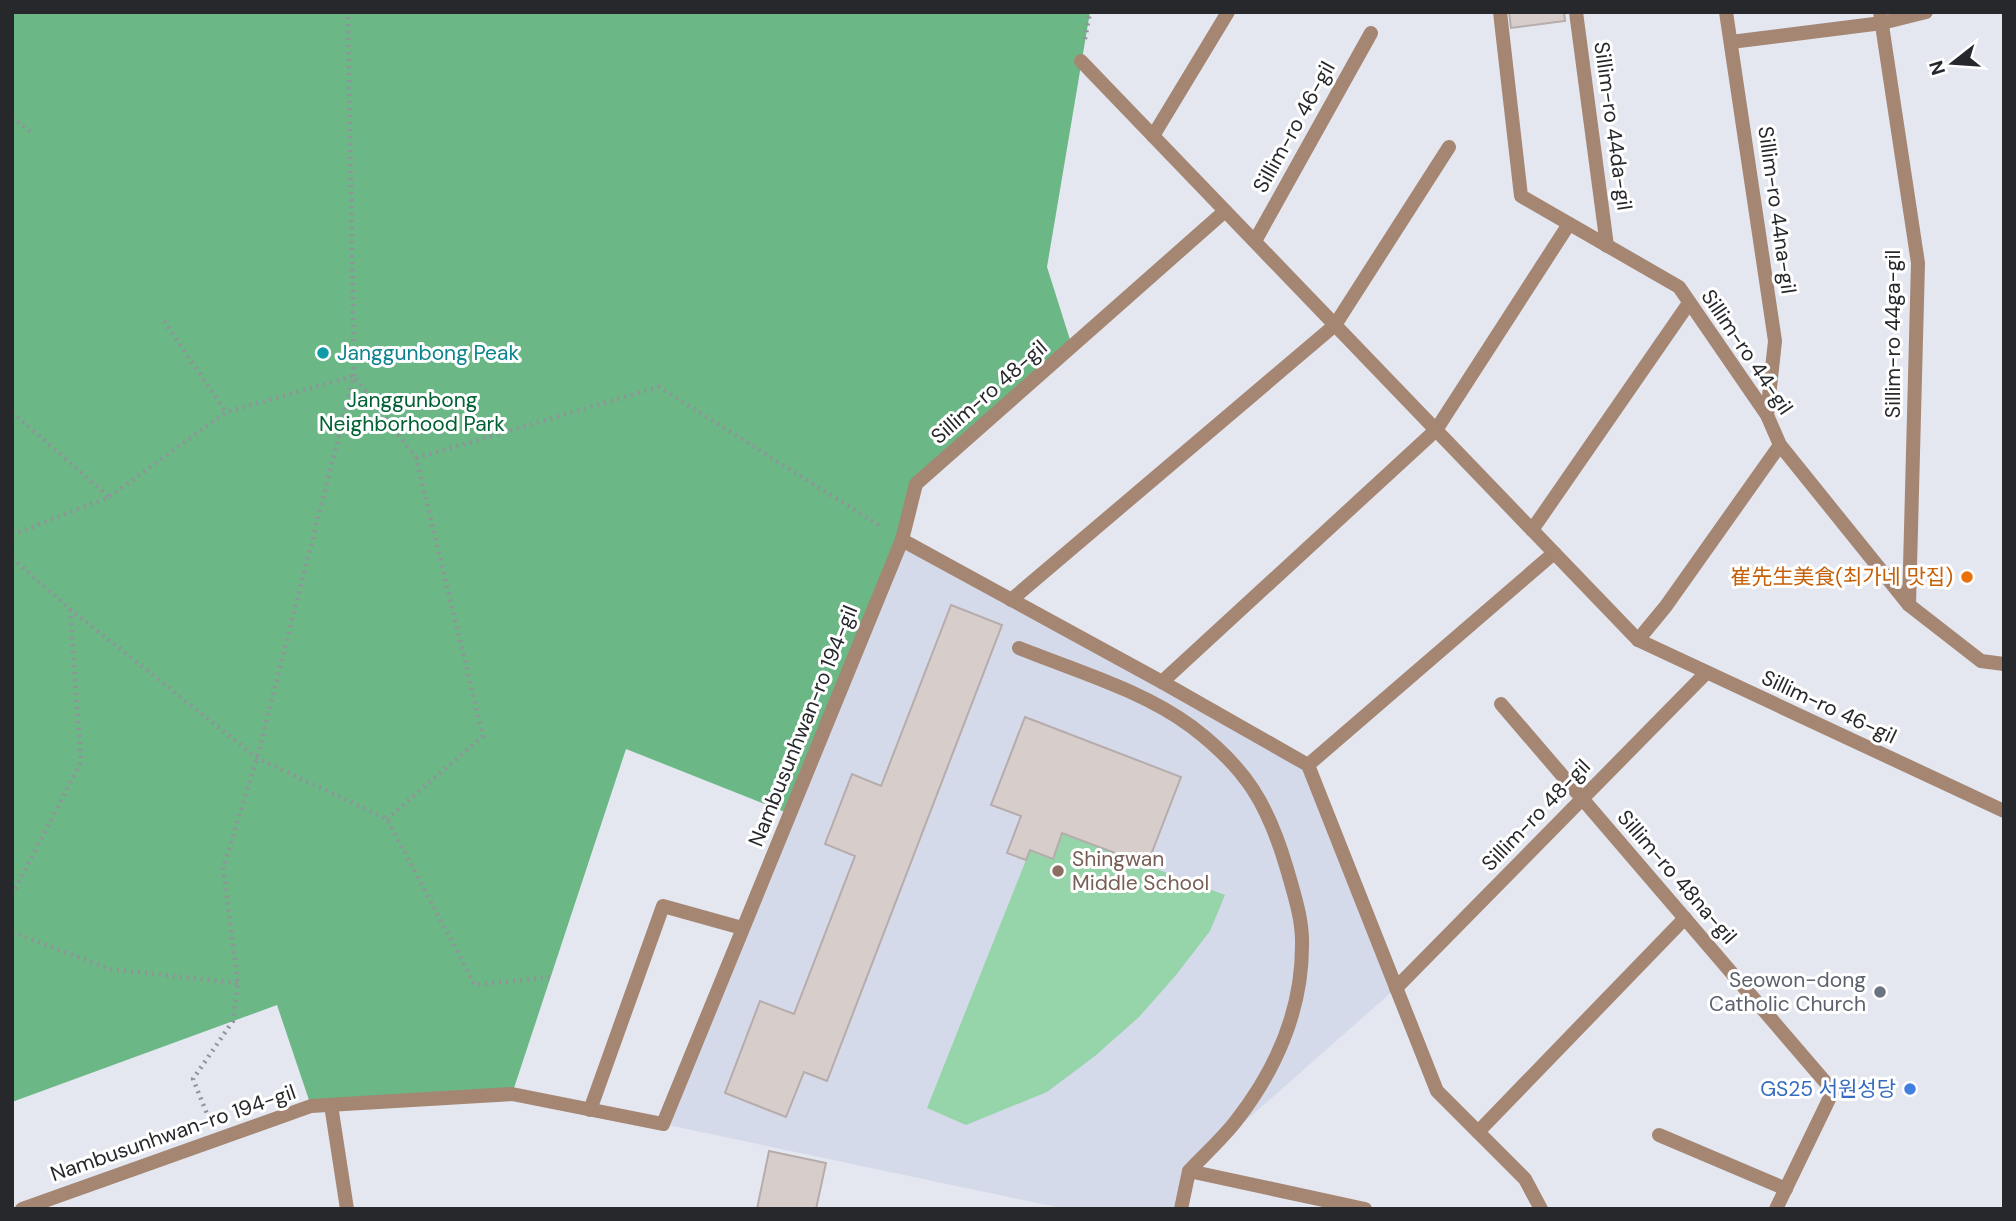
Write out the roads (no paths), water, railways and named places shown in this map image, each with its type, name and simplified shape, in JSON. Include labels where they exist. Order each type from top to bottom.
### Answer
[{"type":"street","points":[[1153,136],[1228,12]]},
{"type":"street","name":"Sillim-ro 44-gil","points":[[1500,12],[1521,196],[1679,288],[1767,415],[1780,445],[1909,605],[1981,662],[2004,664]]},
{"type":"street","name":"Sillim-ro 44da-gil","points":[[1576,12],[1607,246]]},
{"type":"street","name":"Sillim-ro 44na-gil","points":[[1726,12],[1775,341],[1767,415]]},
{"type":"street","points":[[1731,42],[1926,12]]},
{"type":"street","name":"Sillim-ro 44ga-gil","points":[[1881,18],[1918,262],[1909,605]]},
{"type":"street","name":"Sillim-ro 46-gil","points":[[1255,242],[1371,33]]},
{"type":"street","name":"Sillim-ro 46-gil","points":[[1081,61],[1638,640],[2004,811]]},
{"type":"street","points":[[1011,600],[1335,325],[1449,147]]},
{"type":"street","name":"Sillim-ro 48-gil","points":[[902,540],[916,484],[1226,211]]},
{"type":"street","points":[[1162,682],[1436,430],[1569,224]]},
{"type":"street","points":[[1532,530],[1689,303]]},
{"type":"street","points":[[1638,640],[1666,606],[1780,445]]},
{"type":"street","points":[[902,540],[1308,765],[1437,1091],[1525,1179],[1541,1209]]},
{"type":"street","name":"Nambusunhwan-ro 194-gil","points":[[22,1209],[311,1106],[512,1094],[663,1124],[902,540]]},
{"type":"street","points":[[1308,765],[1554,553]]},
{"type":"street","points":[[1019,648],[1138,696],[1190,726],[1231,760],[1256,791],[1276,831],[1297,904],[1303,944],[1299,991],[1286,1035],[1264,1083],[1235,1123],[1189,1171],[1181,1209]]},
{"type":"street","name":"Sillim-ro 48-gil","points":[[1396,988],[1706,673]]},
{"type":"street","name":"Sillim-ro 48na-gil","points":[[1501,704],[1832,1090],[1776,1209]]},
{"type":"street","points":[[590,1110],[663,906],[742,928]]},
{"type":"street","points":[[1478,1132],[1685,918]]},
{"type":"street","points":[[331,1105],[347,1209]]},
{"type":"street","points":[[1659,1135],[1786,1189]]},
{"type":"street","points":[[1189,1171],[1365,1209]]},
{"type":"place","name":"Janggunbong Peak","points":[[323,353]]},
{"type":"place","name":"崔先生美食(최가네 맛집)","points":[[1967,577]]},
{"type":"place","name":"Shingwan Middle School","points":[[1058,871]]},
{"type":"place","name":"Seowon-dong Catholic Church","points":[[1880,992]]},
{"type":"place","name":"GS25 서원성당","points":[[1910,1089]]},
{"type":"park label","name":"Janggunbong Neighborhood Park","points":[[412,412]]}]
